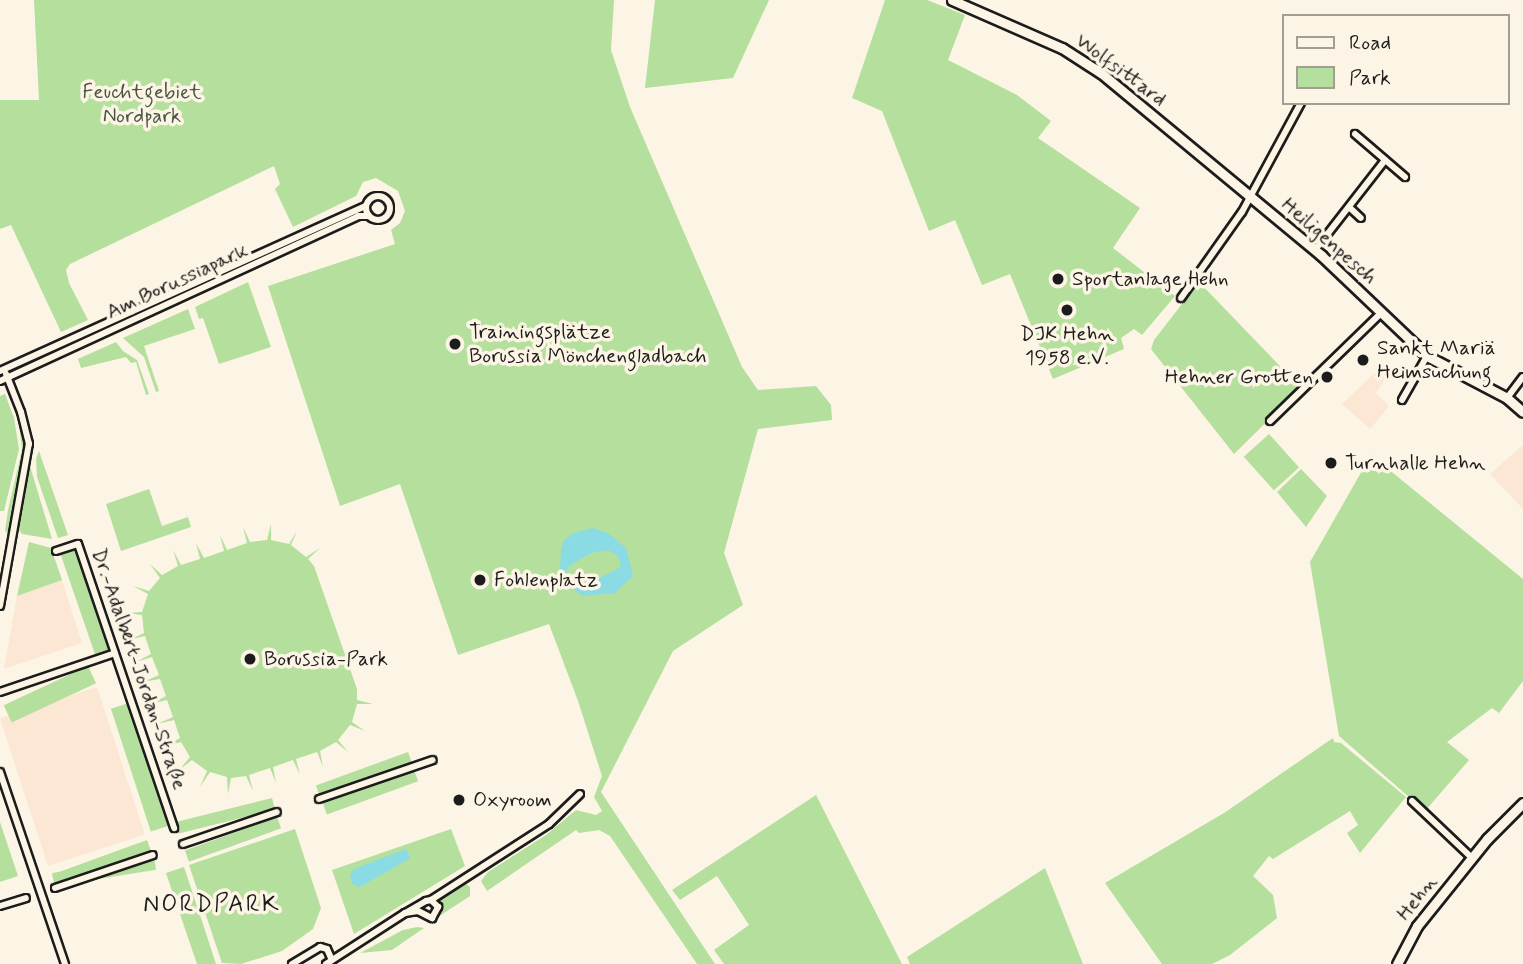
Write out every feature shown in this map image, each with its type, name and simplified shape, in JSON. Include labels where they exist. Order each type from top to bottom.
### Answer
[{"type":"street","name":"Wolfsittard","points":[[952,0],[1022,28],[1091,66],[1252,196]]},
{"type":"street","points":[[1181,298],[1252,196],[1300,105]]},
{"type":"street","points":[[1354,134],[1405,177]]},
{"type":"street","points":[[1315,250],[1385,160]]},
{"type":"street","name":"Am Borussiapark","points":[[0,381],[358,216],[384,218],[389,211],[389,204],[377,196],[366,206],[1,370]]},
{"type":"street","name":"Heiligenpesch","points":[[1252,196],[1315,250],[1427,356],[1507,398],[1523,412]]},
{"type":"street","points":[[366,206],[369,216]]},
{"type":"street","points":[[1349,207],[1361,218]]},
{"type":"street","name":"Heiligenpesch","points":[[1270,421],[1382,312]]},
{"type":"street","points":[[1402,400],[1427,356]]},
{"type":"street","points":[[0,606],[29,450],[27,431],[8,378],[1,370]]},
{"type":"street","points":[[1507,398],[1523,377]]},
{"type":"street","name":"Dr.-Adalbert-Jordan-Straße","points":[[56,551],[78,544],[174,828]]},
{"type":"street","points":[[0,692],[115,653]]},
{"type":"street","points":[[319,799],[433,760]]},
{"type":"street","points":[[0,772],[65,964]]},
{"type":"street","points":[[326,964],[540,830],[580,794]]},
{"type":"street","points":[[1412,801],[1472,858]]},
{"type":"street","name":"Hehn","points":[[1397,964],[1408,938],[1472,858],[1523,803]]},
{"type":"street","points":[[183,844],[277,813]]},
{"type":"street","points":[[55,888],[153,855]]},
{"type":"street","points":[[0,906],[26,898]]},
{"type":"street","points":[[405,913],[418,911],[432,918],[438,907],[431,900]]},
{"type":"street","points":[[292,964],[320,947],[327,949],[332,960]]},
{"type":"shaded area","points":[[1380,368],[1387,376],[1376,393],[1389,406],[1370,429],[1342,404]]},
{"type":"shaded area","points":[[1523,445],[1523,509],[1490,474]]},
{"type":"shaded area","points":[[62,580],[82,643],[4,669],[17,596]]},
{"type":"shaded area","points":[[97,687],[145,834],[48,866],[0,719]]},
{"type":"green space","name":"Feuchtgebiet Nordpark","points":[[34,0],[614,0],[611,50],[630,107],[742,367],[758,390],[816,386],[831,405],[832,420],[758,429],[724,553],[743,605],[673,651],[601,792],[715,964],[697,964],[610,836],[599,830],[579,833],[576,830],[487,891],[481,881],[488,872],[546,835],[576,810],[596,815],[602,811],[594,797],[602,776],[578,701],[549,624],[458,655],[400,484],[340,506],[268,286],[395,244],[391,230],[400,223],[405,211],[398,191],[376,178],[363,182],[356,196],[293,227],[275,189],[280,184],[274,166],[70,264],[66,270],[69,283],[88,320],[61,332],[11,225],[0,229],[0,100],[39,100]]},
{"type":"green space","points":[[655,0],[769,0],[733,78],[645,88]]},
{"type":"green space","points":[[885,0],[927,0],[965,15],[948,60],[1017,95],[1051,121],[1038,138],[1140,208],[1113,248],[1175,296],[1142,335],[1134,329],[1121,338],[1124,349],[1053,379],[1010,274],[982,285],[955,220],[929,231],[882,111],[852,98]]},
{"type":"green space","points":[[248,282],[271,347],[219,364],[203,318],[199,319],[195,307]]},
{"type":"green space","points":[[1199,282],[1301,388],[1234,454],[1151,349],[1154,340]]},
{"type":"green space","points":[[188,309],[195,329],[144,346],[159,391],[156,392],[144,357],[123,338]]},
{"type":"green space","points":[[116,342],[123,351],[137,360],[149,394],[146,395],[136,362],[131,363],[126,357],[81,368],[78,359]]},
{"type":"green space","points":[[10,391],[26,446],[11,533],[8,533],[5,531],[8,510],[22,450]]},
{"type":"green space","points":[[5,394],[14,418],[19,449],[4,511],[0,511],[0,396]]},
{"type":"green space","points":[[1269,434],[1299,467],[1274,490],[1244,457]]},
{"type":"green space","points":[[39,451],[68,535],[58,538],[37,477],[36,459]]},
{"type":"green space","points":[[1371,455],[1523,579],[1523,681],[1499,713],[1492,708],[1447,742],[1469,760],[1425,811],[1339,736],[1310,562]]},
{"type":"green space","points":[[30,466],[52,539],[22,534],[19,530]]},
{"type":"green space","points":[[1301,469],[1327,496],[1306,527],[1277,492]]},
{"type":"green space","points":[[149,489],[162,526],[188,517],[191,527],[121,551],[106,504]]},
{"type":"green space","name":"Borussia-Park","points":[[271,524],[271,540],[289,544],[297,531],[291,545],[306,557],[320,548],[308,559],[314,566],[357,689],[357,700],[373,704],[357,704],[352,722],[365,731],[350,725],[338,740],[348,752],[336,742],[320,751],[323,767],[317,752],[296,759],[300,775],[293,760],[273,767],[276,783],[270,768],[249,775],[253,791],[246,776],[231,778],[228,794],[227,777],[210,772],[200,787],[207,771],[192,760],[179,770],[190,757],[181,742],[165,746],[180,738],[174,720],[157,724],[173,717],[167,700],[151,704],[166,696],[160,679],[143,682],[159,675],[152,657],[136,662],[151,654],[145,636],[129,640],[144,633],[142,615],[126,613],[142,612],[148,594],[133,586],[149,591],[160,578],[150,564],[162,575],[178,566],[173,550],[181,565],[200,559],[196,543],[204,558],[224,551],[220,535],[227,550],[247,543],[243,527],[250,542],[267,540]]},
{"type":"green space","points":[[29,542],[51,548],[62,580],[17,596]]},
{"type":"green space","points":[[76,547],[112,651],[96,657],[60,553]]},
{"type":"green space","points":[[88,666],[96,683],[12,723],[4,705]]},
{"type":"green space","points":[[129,703],[169,826],[151,832],[111,709]]},
{"type":"green space","points":[[1333,738],[1334,742],[1341,743],[1406,797],[1360,853],[1347,833],[1358,825],[1350,811],[1273,859],[1269,856],[1253,876],[1273,895],[1277,918],[1230,955],[1212,964],[1162,964],[1105,883],[1224,813]]},
{"type":"green space","points":[[408,752],[412,763],[320,797],[316,786]]},
{"type":"green space","points":[[414,770],[418,781],[327,814],[323,803]]},
{"type":"green space","points":[[816,795],[902,964],[724,964],[714,950],[749,925],[717,876],[680,900],[672,890]]},
{"type":"green space","points":[[272,798],[275,810],[179,834],[176,822]]},
{"type":"green space","points":[[277,817],[281,828],[189,862],[185,851]]},
{"type":"green space","points":[[0,822],[18,876],[0,882]]},
{"type":"green space","points":[[295,829],[321,908],[313,929],[282,951],[241,964],[222,963],[189,865]]},
{"type":"green space","points":[[451,829],[465,866],[354,934],[332,870]]},
{"type":"green space","points":[[147,840],[151,851],[56,886],[52,875]]},
{"type":"green space","points":[[154,857],[156,870],[54,886],[52,873]]},
{"type":"green space","points":[[184,867],[216,964],[197,964],[166,873]]},
{"type":"green space","points":[[1045,868],[1083,964],[910,964],[907,957]]},
{"type":"green space","points":[[466,884],[470,887],[470,896],[438,917],[438,901]]},
{"type":"green space","points":[[424,928],[392,950],[360,953],[403,930]]},
{"type":"water","points":[[592,528],[608,533],[626,548],[633,576],[615,593],[582,596],[569,585],[560,570],[564,540],[574,533]],"holes":[[[608,550],[617,555],[621,564],[619,568],[600,578],[570,580],[566,571],[569,566],[591,553]]]},
{"type":"water","points":[[406,849],[410,858],[360,887],[352,884],[350,876],[354,869]]},
{"type":"place","name":"Sportanlage Hehn","points":[[1058,279]]},
{"type":"place","name":"DJK Hehn 1958 e.V.","points":[[1067,310]]},
{"type":"place","name":"Trainingsplätze Borussia Mönchengladbach","points":[[455,344]]},
{"type":"place","name":"Sankt Mariä Heimsuchung","points":[[1363,360]]},
{"type":"place","name":"Hehner Grotten","points":[[1327,377]]},
{"type":"place","name":"Turnhalle Hehn","points":[[1331,463]]},
{"type":"place","name":"Fohlenplatz","points":[[480,580]]},
{"type":"place","name":"Borussia-Park","points":[[250,659]]},
{"type":"place","name":"Oxyroom","points":[[459,800]]},
{"type":"district","name":"NORDPARK","points":[[212,905]]}]
